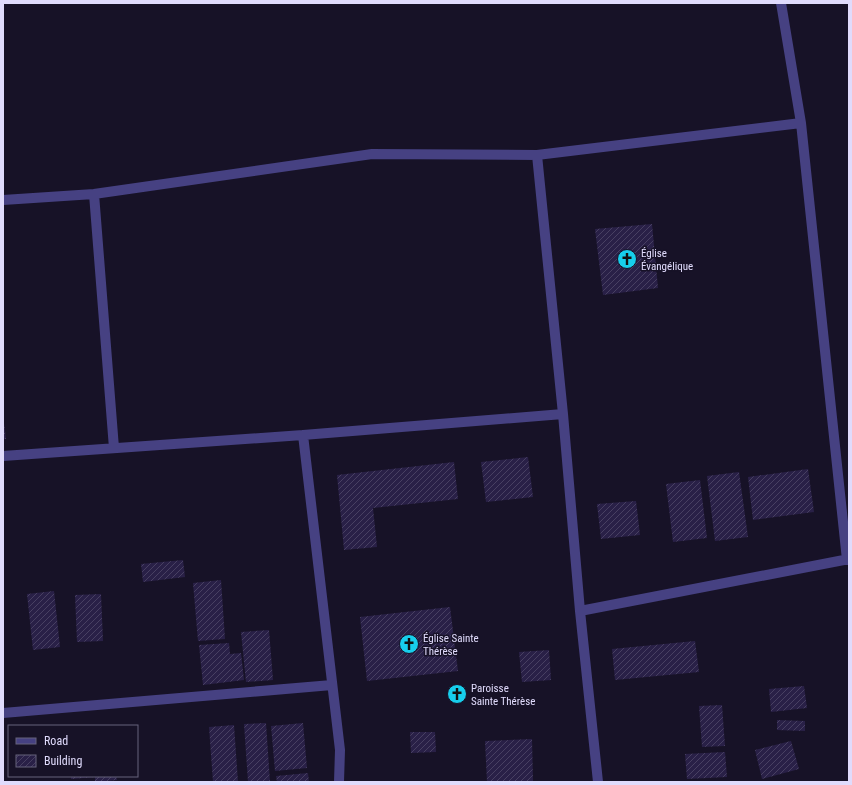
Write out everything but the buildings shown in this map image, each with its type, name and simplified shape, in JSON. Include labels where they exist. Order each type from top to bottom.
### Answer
[{"type":"street","points":[[580,611],[848,560],[801,123],[782,3]]},
{"type":"street","points":[[3,200],[94,194],[372,154],[537,155],[801,123]]},
{"type":"street","points":[[537,155],[563,414],[580,611],[598,782]]},
{"type":"street","points":[[94,194],[114,448]]},
{"type":"street","points":[[3,456],[303,435],[563,414]]},
{"type":"street","points":[[303,435],[340,750],[339,782]]},
{"type":"street","points":[[3,713],[332,685]]},
{"type":"place","name":"Église Évangélique","points":[[627,259]]},
{"type":"place","name":"Église Sainte Thérèse","points":[[409,644]]},
{"type":"place","name":"Paroisse Sainte Thérèse","points":[[457,694]]}]
